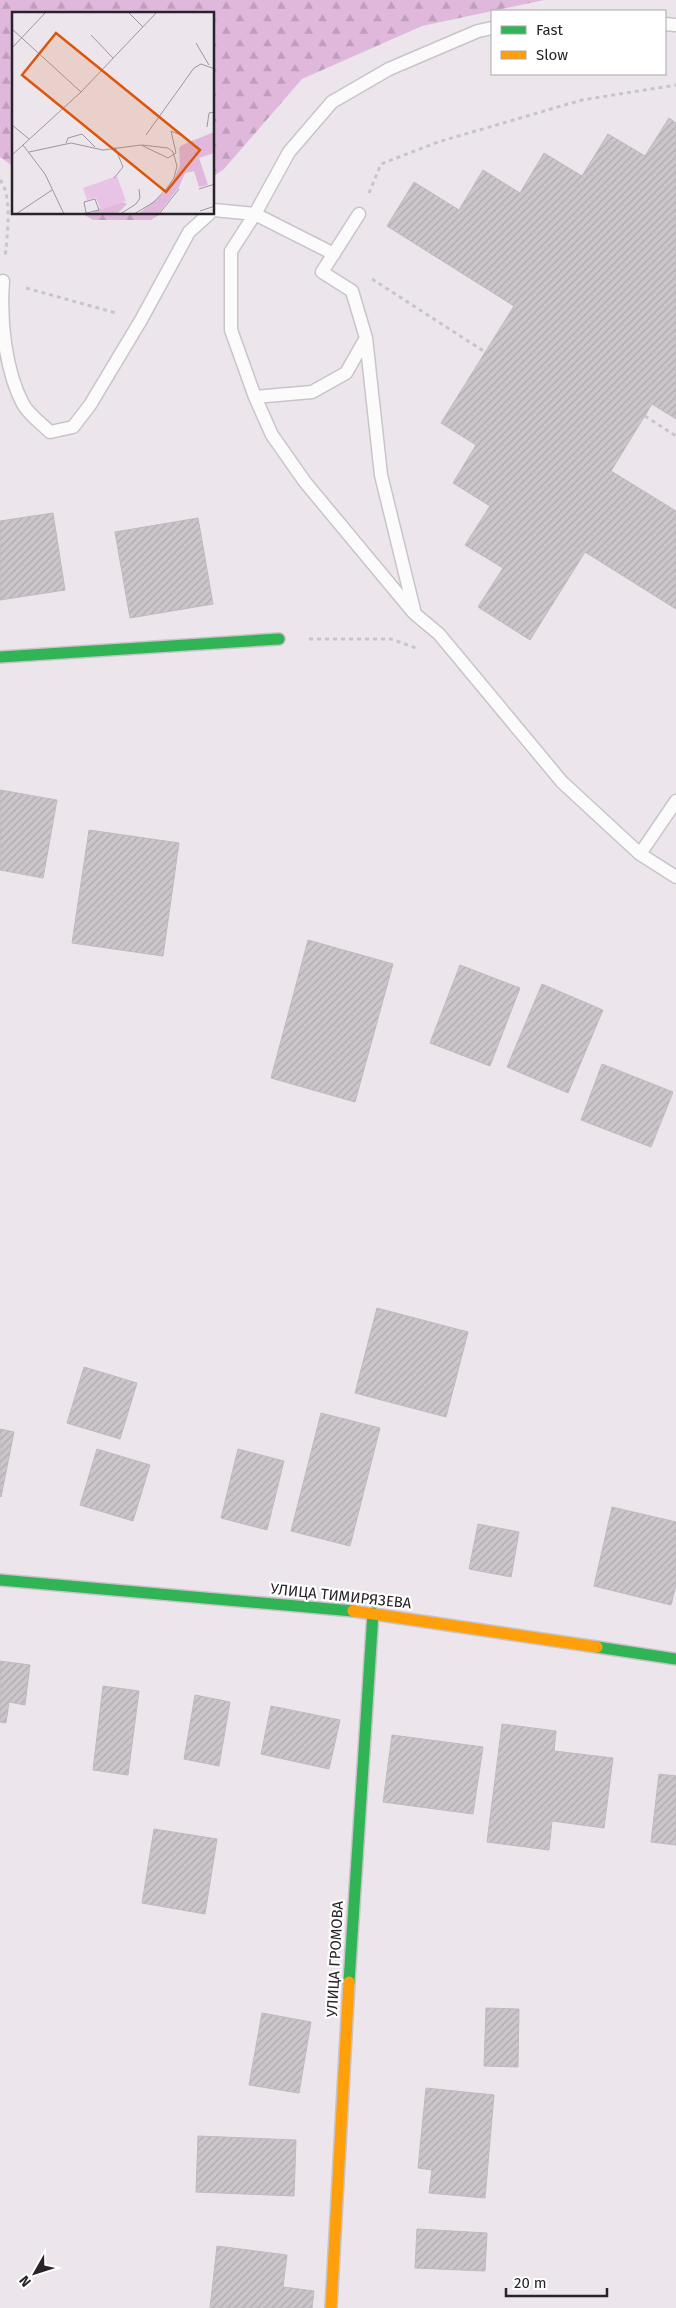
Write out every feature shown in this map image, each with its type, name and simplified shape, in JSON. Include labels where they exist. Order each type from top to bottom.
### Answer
[{"type":"street","points":[[0,657],[279,639]]},
{"type":"street","name":"УЛИЦА ТИМИРЯЗЕВА","points":[[0,1580],[374,1613],[676,1659]]},
{"type":"street","name":"УЛИЦА ГРОМОВА","points":[[331,2308],[359,1802],[374,1613]]},
{"type":"lane","points":[[491,28],[478,31],[389,69],[332,102],[289,152],[255,214],[231,251],[231,330],[255,397],[272,434],[305,482],[415,614],[439,634],[562,782],[640,854],[676,877]]},
{"type":"lane","points":[[215,210],[255,214],[334,254]]},
{"type":"lane","points":[[360,214],[322,272],[352,291],[366,338],[381,474],[415,614]]},
{"type":"lane","points":[[3,281],[0,298],[8,367],[24,406],[50,432],[73,427],[90,405],[141,320],[189,232],[208,215]]},
{"type":"lane","points":[[255,397],[312,392],[346,373],[366,338]]},
{"type":"lane","points":[[640,854],[676,801]]},
{"type":"path","points":[[360,214],[381,164],[438,142],[582,100],[676,85]]},
{"type":"path","points":[[0,180],[4,185],[8,221],[3,281],[141,320]]},
{"type":"path","points":[[334,254],[485,352]]},
{"type":"path","points":[[645,416],[676,436]]},
{"type":"path","points":[[279,639],[391,639],[440,656],[460,659]]},
{"type":"green space","points":[[0,0],[544,0],[422,26],[302,79],[224,169],[215,175],[215,12],[12,12],[12,166],[0,157]]},
{"type":"green space","points":[[85,215],[158,215],[151,220],[93,220]]},
{"type":"building","points":[[669,118],[676,123],[676,419],[652,404],[611,471],[676,511],[676,609],[585,552],[530,640],[478,607],[503,568],[465,545],[490,506],[453,483],[476,445],[441,423],[514,306],[387,226],[414,182],[459,210],[483,170],[520,193],[544,153],[582,176],[608,134],[645,156]]},
{"type":"building","points":[[53,513],[65,590],[0,600],[0,521]]},
{"type":"building","points":[[198,518],[213,604],[130,618],[115,532]]},
{"type":"building","points":[[0,790],[57,800],[43,878],[0,870]]},
{"type":"building","points":[[89,830],[179,843],[163,956],[72,943]]},
{"type":"building","points":[[308,940],[393,964],[355,1102],[271,1078]]},
{"type":"building","points":[[460,965],[520,988],[490,1066],[430,1043]]},
{"type":"building","points":[[542,984],[603,1010],[568,1093],[507,1067]]},
{"type":"building","points":[[602,1064],[673,1092],[651,1147],[581,1120]]},
{"type":"building","points":[[377,1308],[468,1332],[446,1417],[355,1393]]},
{"type":"building","points":[[84,1367],[137,1383],[120,1439],[67,1423]]},
{"type":"building","points":[[321,1413],[380,1428],[350,1546],[291,1531]]},
{"type":"building","points":[[0,1429],[14,1432],[1,1497],[0,1496]]},
{"type":"building","points":[[97,1449],[150,1465],[133,1521],[80,1505]]},
{"type":"building","points":[[238,1449],[284,1461],[267,1530],[221,1518]]},
{"type":"building","points":[[612,1507],[676,1522],[676,1585],[671,1605],[594,1586]]},
{"type":"building","points":[[478,1524],[519,1532],[511,1577],[469,1569]]},
{"type":"building","points":[[0,1661],[30,1665],[25,1705],[9,1702],[6,1723],[0,1722]]},
{"type":"building","points":[[103,1686],[139,1691],[128,1775],[93,1770]]},
{"type":"building","points":[[195,1695],[230,1702],[219,1766],[184,1759]]},
{"type":"building","points":[[271,1706],[340,1720],[329,1769],[261,1754]]},
{"type":"building","points":[[502,1724],[556,1731],[554,1751],[613,1758],[604,1828],[552,1821],[549,1850],[487,1842]]},
{"type":"building","points":[[392,1735],[483,1747],[473,1814],[383,1802]]},
{"type":"building","points":[[659,1774],[676,1776],[676,1845],[651,1842]]},
{"type":"building","points":[[154,1829],[217,1839],[205,1914],[142,1903]]},
{"type":"building","points":[[486,2008],[519,2009],[518,2067],[484,2066]]},
{"type":"building","points":[[262,2013],[311,2022],[299,2093],[249,2085]]},
{"type":"building","points":[[426,2088],[494,2095],[485,2198],[429,2193],[432,2170],[418,2168]]},
{"type":"building","points":[[198,2136],[296,2140],[294,2196],[196,2192]]},
{"type":"building","points":[[417,2229],[487,2233],[485,2271],[415,2268]]},
{"type":"building","points":[[217,2246],[287,2255],[283,2287],[314,2291],[312,2308],[210,2308]]},
{"type":"traffic: fast","points":[[0,657],[279,639]]},
{"type":"traffic: fast","points":[[0,1580],[353,1611]]},
{"type":"traffic: fast","points":[[349,1982],[373,1613]]},
{"type":"traffic: fast","points":[[597,1647],[676,1659]]},
{"type":"traffic: slow","points":[[353,1611],[597,1647]]},
{"type":"traffic: slow","points":[[331,2308],[349,1982]]}]
